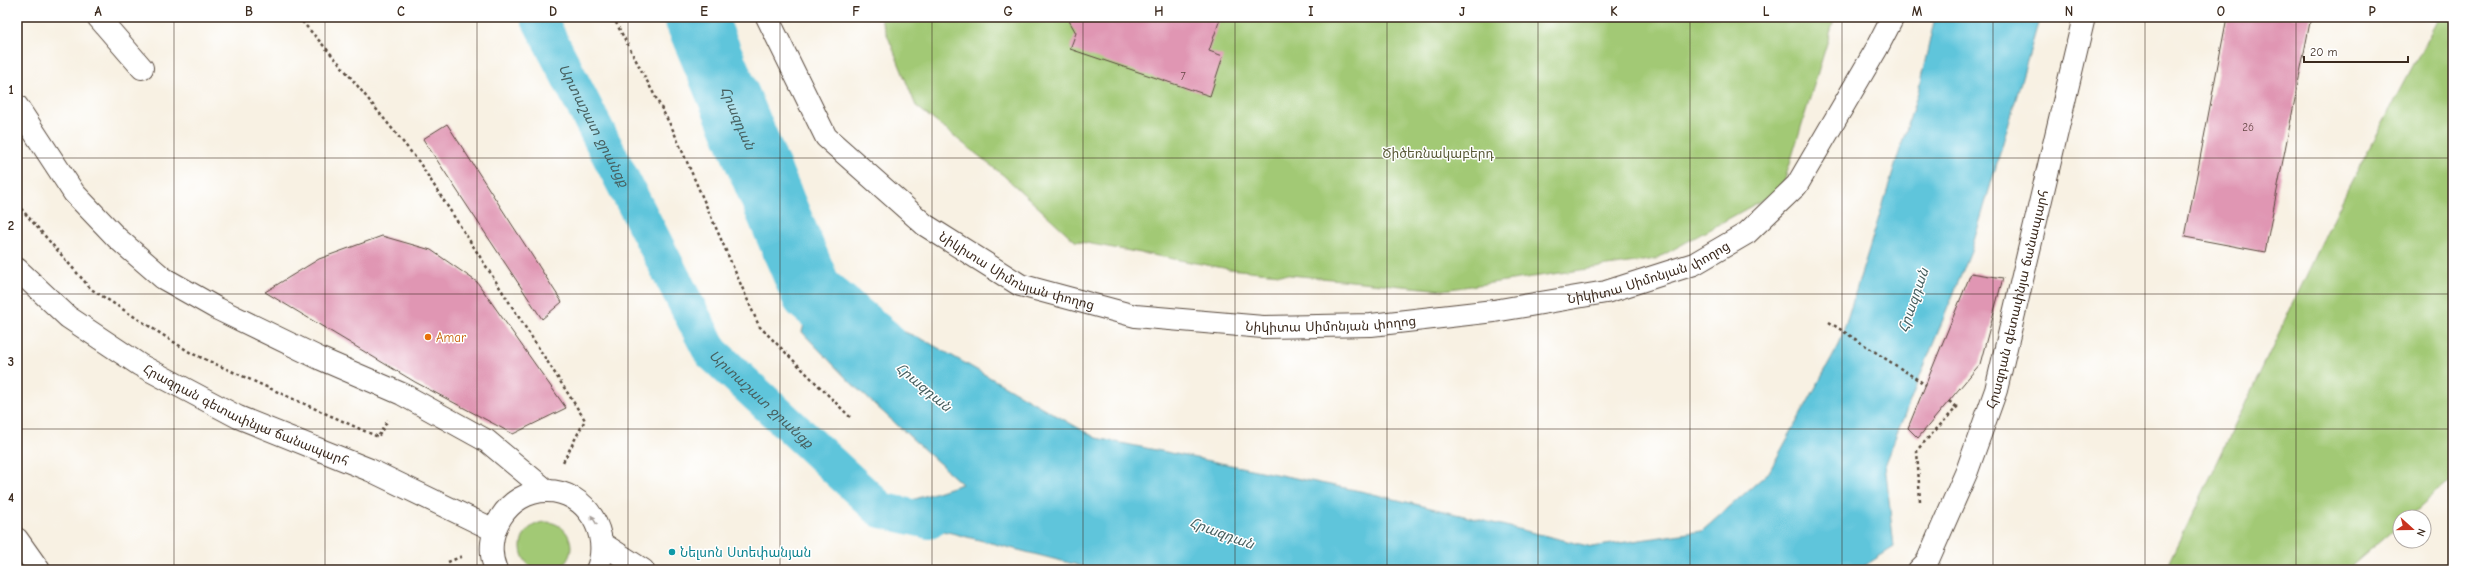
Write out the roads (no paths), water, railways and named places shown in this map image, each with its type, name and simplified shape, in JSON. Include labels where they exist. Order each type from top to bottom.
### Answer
[{"type":"street","points":[[98,17],[142,68]]},
{"type":"street","name":"Նիկիտա Սիմոնյան փողոց","points":[[767,17],[826,138],[925,225],[1020,285],[1135,316],[1263,327],[1371,325],[1494,311],[1606,292],[1694,264],[1747,233],[1797,185],[1878,48],[1893,17]]},
{"type":"street","name":"Հրազդան գետափնյա ճանապարհ","points":[[1919,570],[1927,562],[1967,471],[1996,390],[2084,17]]},
{"type":"street","points":[[17,106],[74,193],[117,238],[163,278],[218,309],[321,358],[402,394],[487,441],[547,491]]},
{"type":"street","name":"Հրազդան գետափնյա ճանապարհ","points":[[17,269],[68,318],[140,365],[238,417],[370,470],[494,530]]},
{"type":"street","points":[[496,570],[491,548],[494,530],[501,516],[510,505],[525,496],[547,491],[560,493],[576,500],[589,512],[598,526],[603,544],[601,562],[597,570]]},
{"type":"street","points":[[17,539],[39,570]]},
{"type":"street","points":[[603,544],[643,570]]},
{"type":"water","points":[[1935,17],[2040,17],[1972,248],[1885,463],[1894,547],[1858,570],[1097,570],[924,526],[881,510],[962,484],[850,382],[802,332],[812,293],[926,341],[1096,438],[1365,492],[1592,547],[1702,531],[1769,472],[1839,345],[1918,92]]},
{"type":"waterway","name":"Արտաշատ ջրանցք","points":[[538,17],[711,352],[881,510],[929,521]]},
{"type":"waterway","name":"Հրազդան","points":[[695,17],[812,293],[877,347]]},
{"type":"place","name":"Amar","points":[[428,337]]},
{"type":"place","name":"Նելսոն Ստեփանյան","points":[[672,552]]},
{"type":"park label","name":"Ծիծեռնակաբերդ","points":[[1438,153]]}]
